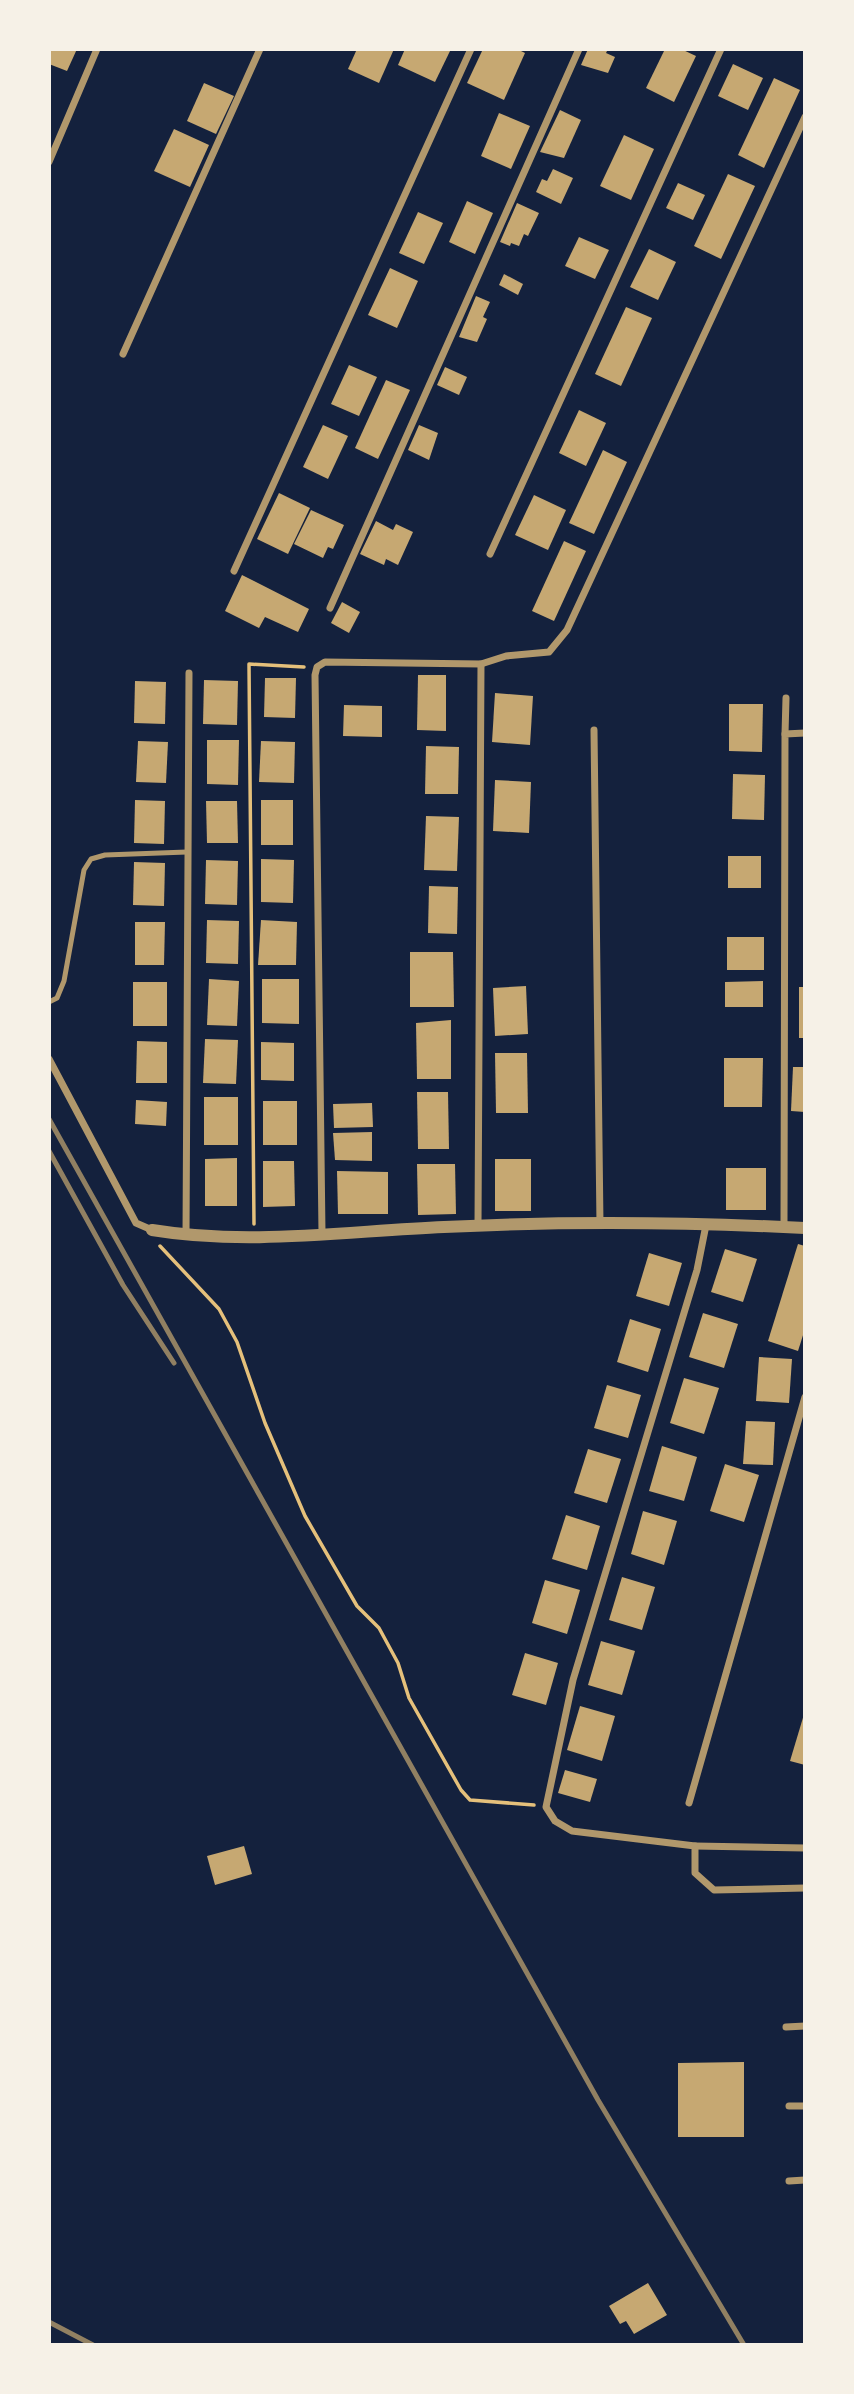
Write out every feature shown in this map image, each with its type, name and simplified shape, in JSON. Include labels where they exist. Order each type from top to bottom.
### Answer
[{"type":"street","points":[[49,162],[97,49]]},
{"type":"street","points":[[123,354],[260,49]]},
{"type":"street","points":[[234,570],[471,49]]},
{"type":"street","points":[[330,608],[579,49]]},
{"type":"street","points":[[490,554],[721,49]]},
{"type":"street","points":[[323,1233],[314,675],[317,667],[325,662],[481,664],[506,656],[549,652],[567,630],[805,117]]},
{"type":"street","points":[[478,1225],[481,664]]},
{"type":"street","points":[[186,1236],[189,673]]},
{"type":"street","points":[[784,1227],[786,698]]},
{"type":"street","points":[[594,730],[600,1224]]},
{"type":"street","points":[[785,734],[805,733]]},
{"type":"street","points":[[49,1059],[136,1223],[147,1229],[186,1236],[254,1237],[478,1225],[600,1224],[805,1228]]},
{"type":"street","points":[[706,1225],[697,1270],[573,1680],[547,1794],[547,1807],[555,1821],[572,1831],[695,1846],[805,1848]]},
{"type":"street","points":[[689,1803],[805,1397]]},
{"type":"street","points":[[695,1846],[695,1873],[714,1890],[805,1888]]},
{"type":"street","points":[[786,2027],[805,2026]]},
{"type":"street","points":[[789,2106],[805,2106]]},
{"type":"street","points":[[789,2180],[805,2180]]},
{"type":"lane","points":[[49,1002],[57,998],[64,981],[84,870],[91,859],[105,855],[187,852]]},
{"type":"path","points":[[254,1237],[249,664],[317,667]]},
{"type":"path","points":[[147,1229],[219,1309],[237,1342],[265,1423],[305,1516],[357,1606],[379,1628],[398,1663],[409,1698],[461,1790],[470,1800],[547,1807]]},
{"type":"building","points":[[49,49],[77,49],[67,71],[49,64]]},
{"type":"building","points":[[357,49],[394,49],[379,83],[348,69]]},
{"type":"building","points":[[405,49],[451,49],[435,82],[398,65]]},
{"type":"building","points":[[483,49],[517,49],[525,53],[504,100],[467,83]]},
{"type":"building","points":[[588,49],[608,49],[606,53],[615,57],[608,73],[581,65]]},
{"type":"building","points":[[665,49],[681,49],[696,56],[674,102],[646,88]]},
{"type":"building","points":[[733,64],[763,78],[748,110],[718,96]]},
{"type":"building","points":[[774,78],[800,90],[764,168],[738,155]]},
{"type":"building","points":[[204,83],[234,96],[216,134],[187,121]]},
{"type":"building","points":[[560,110],[581,120],[564,158],[540,152]]},
{"type":"building","points":[[499,113],[530,126],[511,169],[481,156]]},
{"type":"building","points":[[174,129],[209,145],[190,187],[154,171]]},
{"type":"building","points":[[624,135],[654,149],[631,200],[600,186]]},
{"type":"building","points":[[553,169],[573,178],[561,204],[536,192],[542,179],[547,181]]},
{"type":"building","points":[[728,174],[755,186],[721,259],[694,246]]},
{"type":"building","points":[[678,183],[705,195],[693,220],[666,208]]},
{"type":"building","points":[[467,201],[493,213],[475,254],[449,242]]},
{"type":"building","points":[[517,203],[539,213],[528,236],[524,234],[519,246],[511,243],[510,246],[500,242]]},
{"type":"building","points":[[418,212],[443,223],[424,264],[399,253]]},
{"type":"building","points":[[579,237],[609,250],[595,279],[565,266]]},
{"type":"building","points":[[649,249],[676,262],[658,300],[630,287]]},
{"type":"building","points":[[390,268],[418,281],[397,328],[368,315]]},
{"type":"building","points":[[504,274],[523,284],[518,295],[499,285]]},
{"type":"building","points":[[476,296],[490,302],[483,317],[487,319],[477,342],[459,337]]},
{"type":"building","points":[[626,307],[652,318],[621,386],[595,374]]},
{"type":"building","points":[[349,365],[377,377],[359,416],[331,404]]},
{"type":"building","points":[[445,367],[467,377],[459,395],[437,385]]},
{"type":"building","points":[[386,380],[410,390],[378,459],[355,448]]},
{"type":"building","points":[[579,410],[606,423],[586,466],[559,453]]},
{"type":"building","points":[[323,425],[348,436],[328,479],[303,467]]},
{"type":"building","points":[[419,425],[438,433],[429,460],[408,450]]},
{"type":"building","points":[[603,450],[627,462],[594,534],[569,523]]},
{"type":"building","points":[[279,493],[310,508],[288,554],[257,539]]},
{"type":"building","points":[[534,495],[566,510],[548,550],[515,535]]},
{"type":"building","points":[[311,510],[344,525],[333,549],[328,547],[323,558],[294,544]]},
{"type":"building","points":[[376,521],[393,530],[396,524],[413,532],[398,565],[386,559],[384,565],[360,554]]},
{"type":"building","points":[[564,541],[586,551],[554,621],[532,611]]},
{"type":"building","points":[[242,575],[309,609],[298,632],[265,617],[259,628],[225,611]]},
{"type":"building","points":[[342,602],[360,612],[349,633],[331,623]]},
{"type":"building","points":[[418,675],[446,675],[446,731],[417,730]]},
{"type":"building","points":[[265,678],[296,678],[295,718],[264,717]]},
{"type":"building","points":[[204,680],[238,681],[237,725],[203,724]]},
{"type":"building","points":[[135,681],[166,682],[165,724],[134,723]]},
{"type":"building","points":[[495,693],[533,696],[530,745],[492,742]]},
{"type":"building","points":[[729,704],[763,704],[762,752],[729,751]]},
{"type":"building","points":[[344,705],[382,706],[382,737],[343,736]]},
{"type":"building","points":[[207,740],[239,740],[238,785],[207,784]]},
{"type":"building","points":[[138,741],[168,742],[166,783],[136,782]]},
{"type":"building","points":[[261,741],[295,742],[294,783],[259,782]]},
{"type":"building","points":[[426,746],[459,747],[458,794],[425,794]]},
{"type":"building","points":[[733,774],[765,775],[764,820],[732,819]]},
{"type":"building","points":[[495,780],[531,782],[529,833],[493,831]]},
{"type":"building","points":[[135,800],[165,801],[164,844],[134,843]]},
{"type":"building","points":[[261,800],[293,800],[293,845],[261,845]]},
{"type":"building","points":[[206,801],[237,801],[238,843],[207,843]]},
{"type":"building","points":[[426,816],[459,817],[457,871],[424,870]]},
{"type":"building","points":[[728,856],[761,856],[761,888],[728,888]]},
{"type":"building","points":[[261,859],[294,860],[293,903],[261,902]]},
{"type":"building","points":[[206,860],[238,861],[237,905],[205,904]]},
{"type":"building","points":[[134,862],[165,863],[164,906],[133,905]]},
{"type":"building","points":[[429,886],[458,887],[457,934],[428,933]]},
{"type":"building","points":[[207,920],[239,921],[238,964],[206,963]]},
{"type":"building","points":[[261,920],[297,922],[296,965],[258,965]]},
{"type":"building","points":[[135,922],[165,922],[164,965],[135,965]]},
{"type":"building","points":[[727,937],[764,937],[764,970],[727,970]]},
{"type":"building","points":[[410,952],[453,952],[454,1007],[410,1007]]},
{"type":"building","points":[[209,979],[239,981],[237,1026],[207,1025]]},
{"type":"building","points":[[262,979],[299,979],[299,1024],[262,1023]]},
{"type":"building","points":[[763,981],[763,1007],[725,1007],[725,982]]},
{"type":"building","points":[[133,982],[167,982],[167,1026],[133,1026]]},
{"type":"building","points":[[526,986],[528,1034],[495,1036],[493,988]]},
{"type":"building","points":[[799,987],[805,987],[805,1038],[799,1038]]},
{"type":"building","points":[[451,1020],[451,1079],[417,1079],[416,1023]]},
{"type":"building","points":[[205,1039],[238,1040],[236,1084],[203,1083]]},
{"type":"building","points":[[137,1041],[167,1042],[167,1083],[136,1083]]},
{"type":"building","points":[[261,1042],[294,1043],[294,1081],[261,1080]]},
{"type":"building","points":[[495,1053],[527,1053],[528,1113],[496,1113]]},
{"type":"building","points":[[724,1058],[763,1058],[762,1107],[724,1107]]},
{"type":"building","points":[[793,1067],[805,1067],[805,1112],[791,1111]]},
{"type":"building","points":[[417,1092],[448,1092],[449,1149],[418,1149]]},
{"type":"building","points":[[204,1097],[238,1097],[238,1145],[204,1145]]},
{"type":"building","points":[[136,1100],[167,1102],[166,1126],[135,1124]]},
{"type":"building","points":[[263,1101],[297,1101],[297,1145],[263,1145]]},
{"type":"building","points":[[372,1103],[373,1127],[334,1128],[333,1104]]},
{"type":"building","points":[[372,1132],[372,1161],[335,1160],[333,1133]]},
{"type":"building","points":[[237,1158],[237,1206],[205,1206],[205,1159]]},
{"type":"building","points":[[495,1159],[531,1159],[531,1211],[495,1211]]},
{"type":"building","points":[[263,1161],[294,1161],[295,1206],[263,1207]]},
{"type":"building","points":[[417,1164],[455,1164],[456,1214],[418,1215]]},
{"type":"building","points":[[726,1168],[766,1168],[766,1210],[726,1210]]},
{"type":"building","points":[[337,1171],[388,1172],[388,1214],[338,1214]]},
{"type":"building","points":[[798,1244],[805,1246],[805,1329],[798,1351],[768,1341]]},
{"type":"building","points":[[725,1249],[757,1259],[743,1302],[711,1292]]},
{"type":"building","points":[[649,1253],[682,1263],[669,1306],[636,1296]]},
{"type":"building","points":[[703,1313],[738,1324],[724,1368],[689,1357]]},
{"type":"building","points":[[630,1319],[661,1329],[648,1372],[617,1362]]},
{"type":"building","points":[[759,1357],[792,1359],[789,1403],[756,1401]]},
{"type":"building","points":[[684,1378],[719,1388],[704,1434],[670,1423]]},
{"type":"building","points":[[607,1385],[641,1395],[628,1438],[594,1428]]},
{"type":"building","points":[[746,1421],[775,1422],[773,1465],[743,1464]]},
{"type":"building","points":[[662,1446],[697,1457],[684,1501],[649,1491]]},
{"type":"building","points":[[588,1449],[621,1459],[607,1503],[574,1493]]},
{"type":"building","points":[[725,1464],[759,1475],[744,1522],[710,1511]]},
{"type":"building","points":[[643,1511],[677,1521],[664,1565],[631,1554]]},
{"type":"building","points":[[566,1515],[600,1526],[587,1570],[552,1559]]},
{"type":"building","points":[[622,1577],[655,1587],[642,1630],[609,1620]]},
{"type":"building","points":[[545,1580],[580,1590],[567,1634],[532,1623]]},
{"type":"building","points":[[601,1641],[635,1651],[622,1695],[588,1685]]},
{"type":"building","points":[[525,1653],[558,1663],[546,1705],[512,1695]]},
{"type":"building","points":[[580,1706],[615,1716],[602,1761],[567,1750]]},
{"type":"building","points":[[805,1711],[805,1765],[790,1761]]},
{"type":"building","points":[[565,1770],[597,1779],[590,1802],[558,1793]]},
{"type":"building","points":[[244,1846],[252,1874],[215,1885],[207,1856]]},
{"type":"building","points":[[744,2062],[744,2137],[678,2137],[678,2063]]},
{"type":"building","points":[[648,2283],[667,2315],[634,2334],[626,2321],[620,2324],[609,2306]]},
{"type":"railway","points":[[49,1119],[598,2100],[744,2345]]},
{"type":"railway","points":[[49,1151],[123,1285],[174,1363]]},
{"type":"railway","points":[[49,2322],[93,2345]]}]
